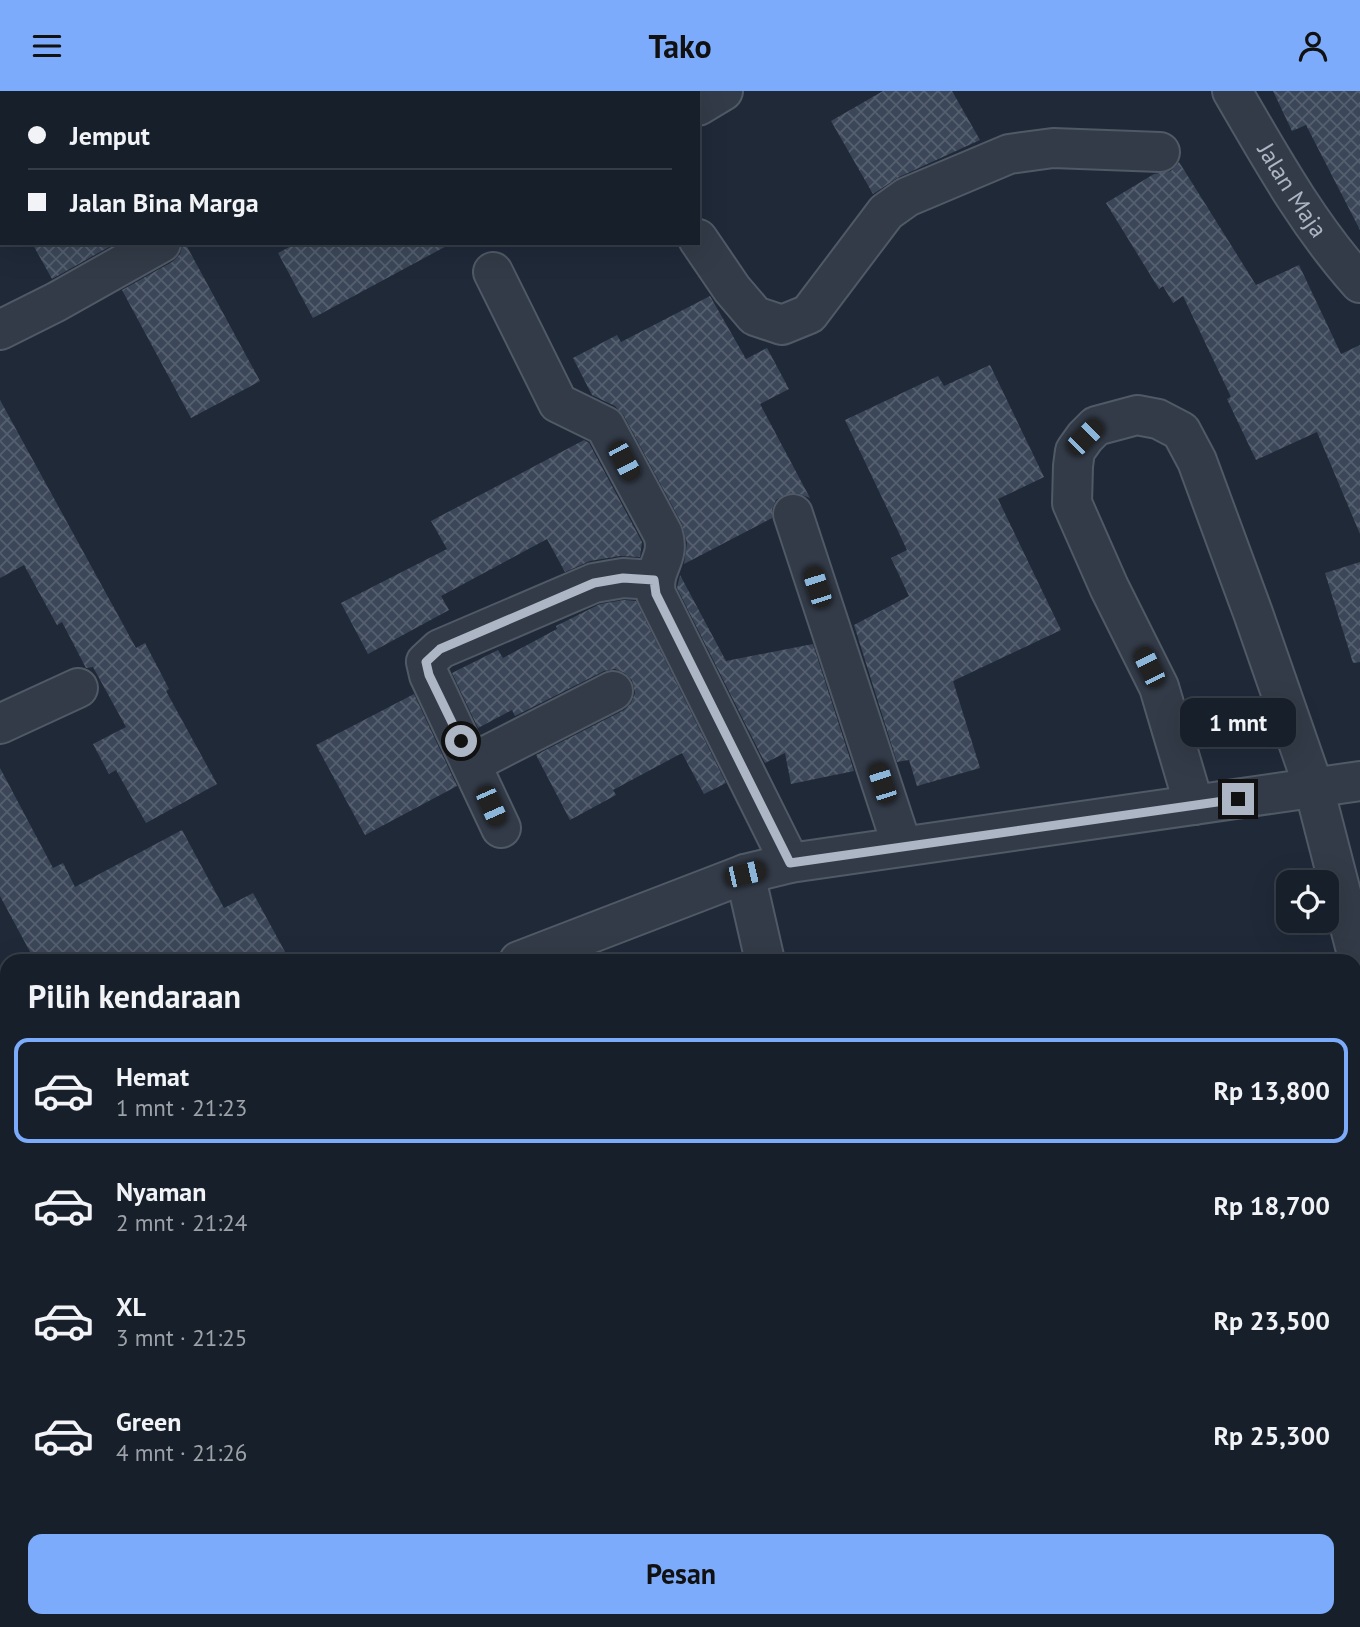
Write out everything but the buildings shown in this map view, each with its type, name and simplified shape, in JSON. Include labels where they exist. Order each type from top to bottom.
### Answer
[{"type":"street","points":[[700,105],[723,91]]},
{"type":"street","name":"Jalan Maja","points":[[1238,93],[1302,209],[1335,255],[1360,283]]},
{"type":"street","points":[[700,242],[732,289],[755,316],[782,325],[808,314],[886,212],[906,197],[1009,154],[1053,148],[1160,152]]},
{"type":"street","points":[[0,330],[158,245]]},
{"type":"street","points":[[494,272],[558,403],[605,426],[663,534],[667,547],[654,580],[656,594],[790,863]]},
{"type":"street","points":[[1194,805],[1159,687],[1109,587],[1072,503],[1073,465],[1076,451],[1085,437],[1096,426],[1137,415],[1158,419],[1181,431],[1196,461],[1314,788],[1357,954]]},
{"type":"street","points":[[793,514],[902,846]]},
{"type":"street","points":[[501,828],[429,675],[426,662],[440,649],[594,583],[623,578],[654,580]]},
{"type":"street","points":[[0,723],[78,688]]},
{"type":"street","points":[[472,763],[613,691]]},
{"type":"street","points":[[537,954],[745,874],[790,863],[1360,781]]},
{"type":"street","points":[[745,874],[763,954]]},
{"type":"route","points":[[461,741],[429,675],[426,662],[440,649],[594,583],[623,578],[654,580],[656,594],[790,863],[1238,799]]}]
